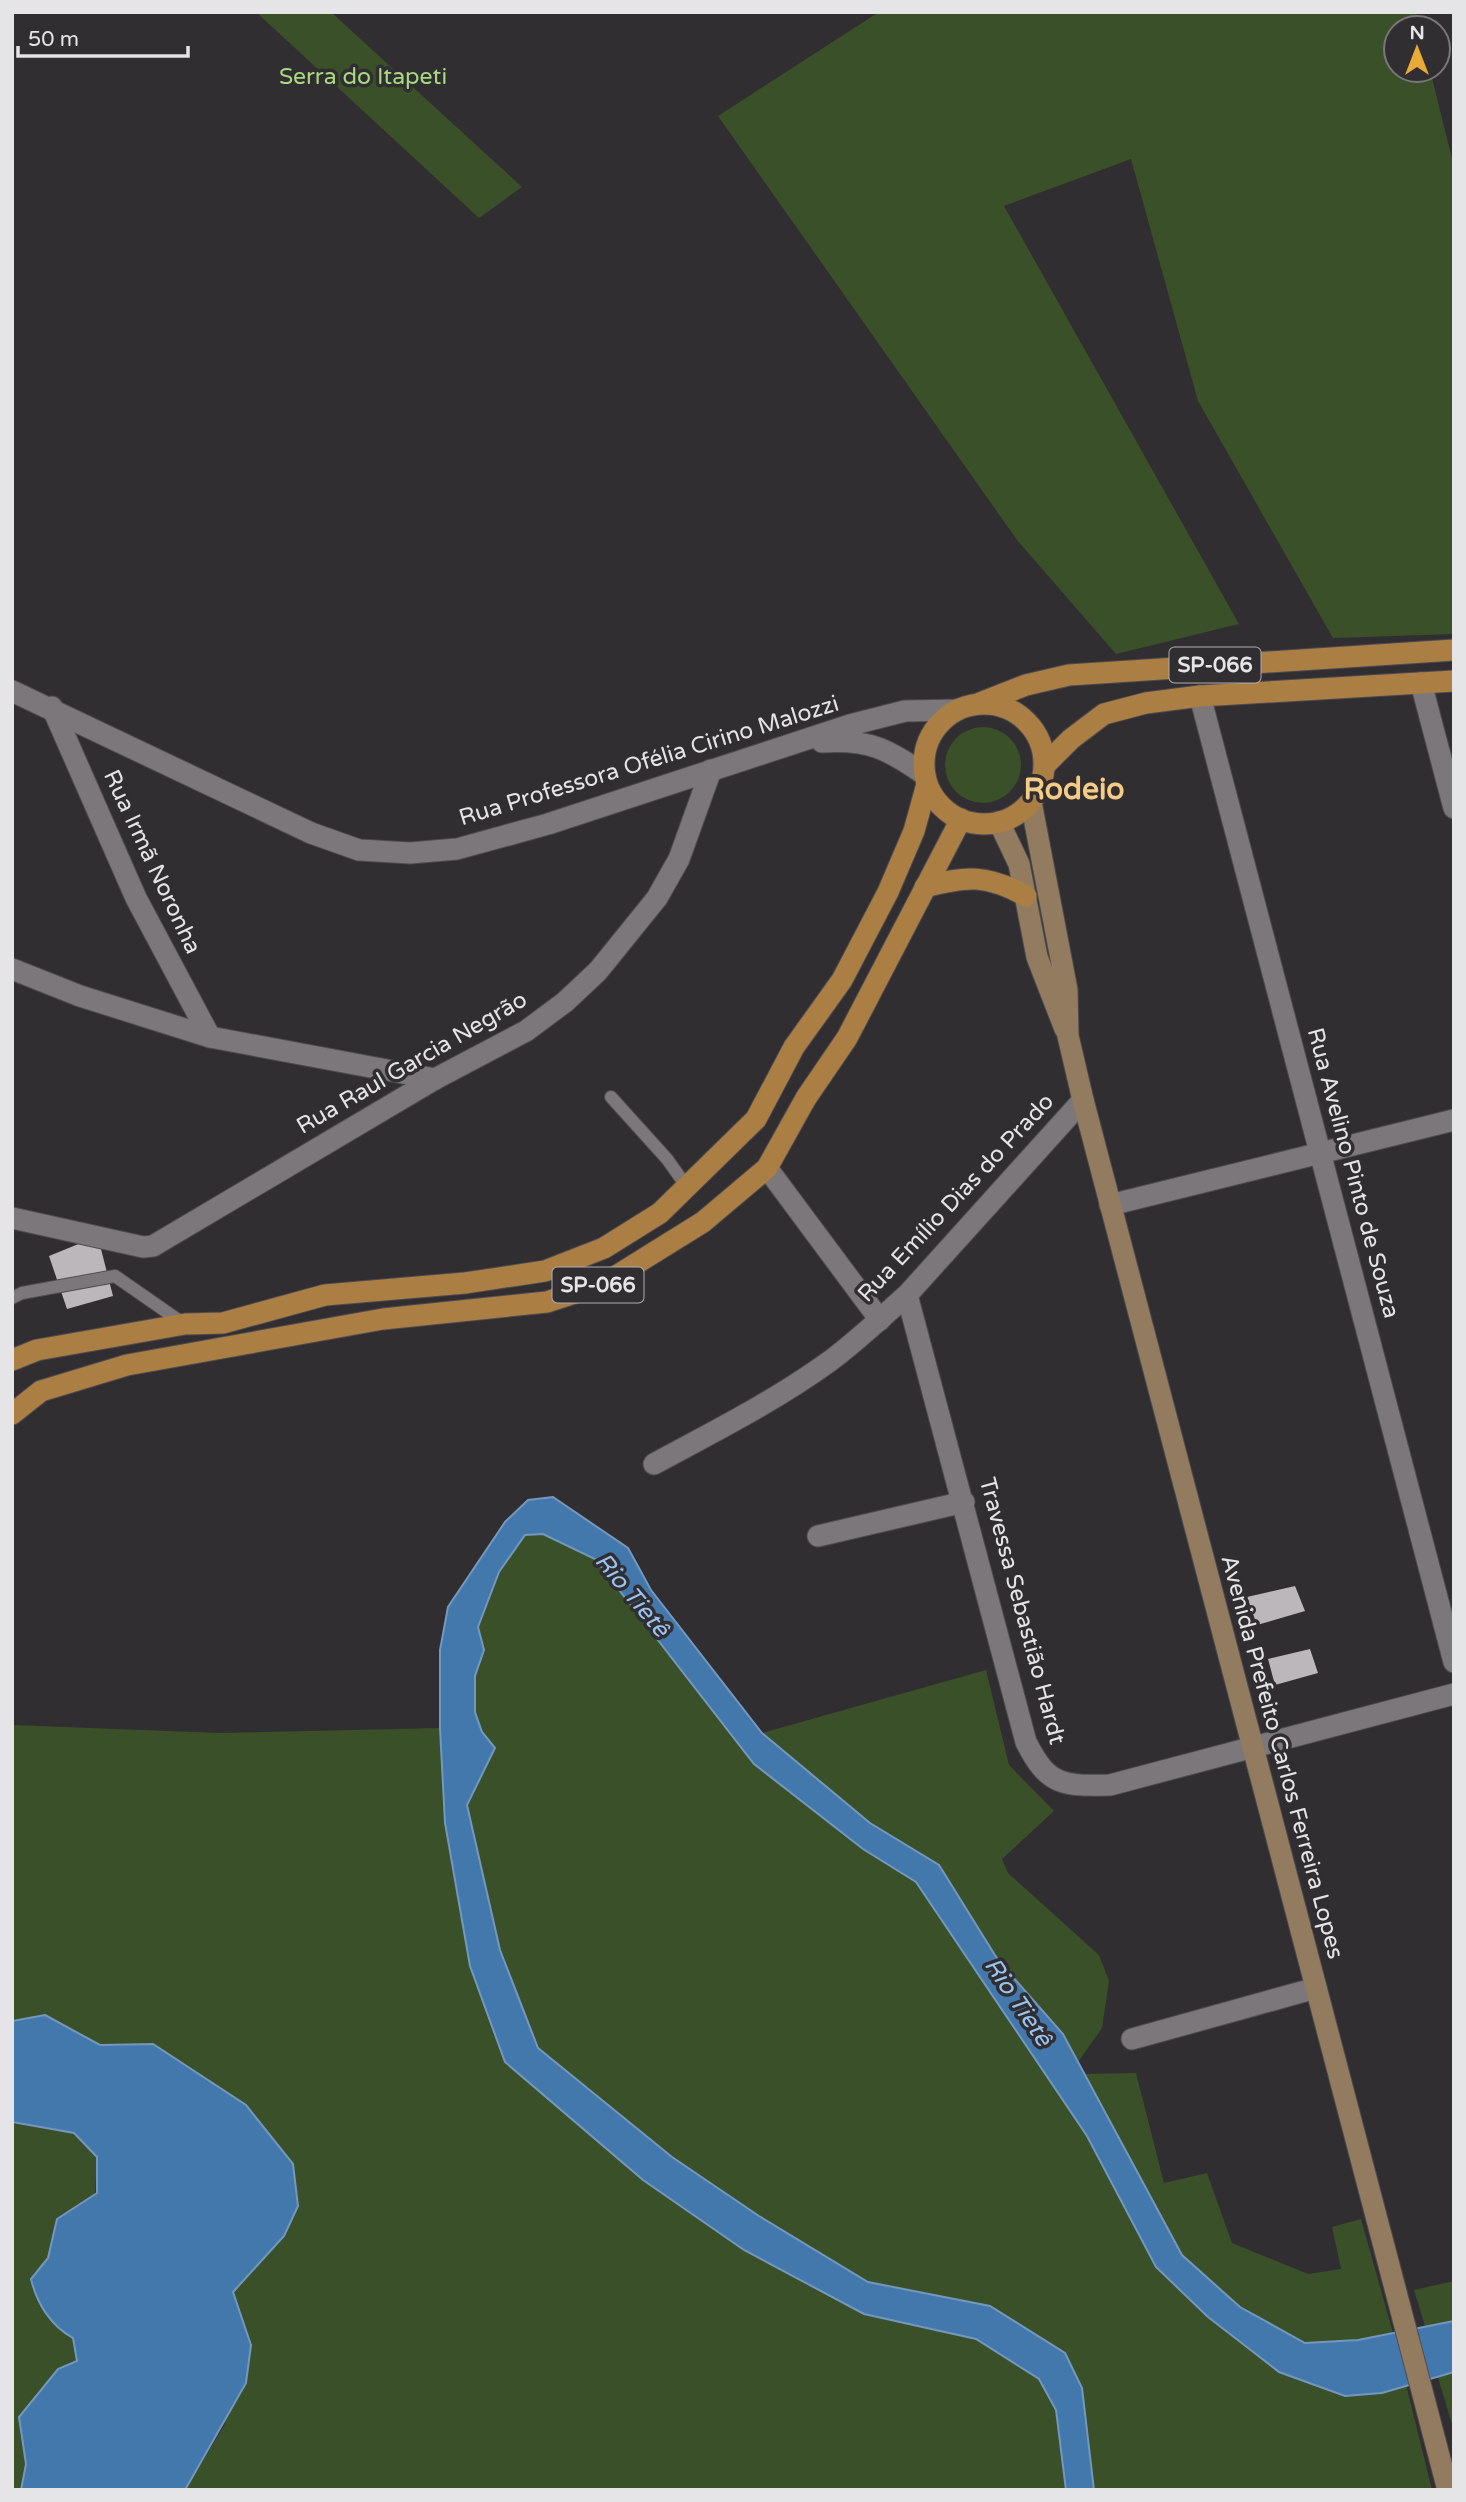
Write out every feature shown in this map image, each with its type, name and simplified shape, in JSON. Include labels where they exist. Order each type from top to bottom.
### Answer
[{"type":"main road","name":"SP-066","points":[[980,704],[1026,685],[1069,675],[1454,650]]},
{"type":"main road","name":"SP-066","points":[[1045,765],[1070,739],[1104,714],[1146,703],[1200,696],[1454,681]]},
{"type":"main road","points":[[980,704],[1000,706],[1018,714],[1033,728],[1042,746],[1045,765],[1041,785],[1031,802],[1017,814],[999,822],[985,824],[961,819],[940,805],[926,780],[924,756],[929,737],[941,721],[957,710],[980,704]]},
{"type":"main road","name":"SP-066","points":[[12,1360],[37,1350],[185,1324],[223,1323],[325,1295],[465,1283],[545,1270],[604,1248],[660,1213],[756,1119],[794,1047],[842,979],[888,892],[914,831],[926,780]]},
{"type":"main road","name":"Avenida Prefeito Carlos Ferreira Lopes","points":[[1031,802],[1067,990],[1068,1036]]},
{"type":"main road","name":"SP-066","points":[[12,1414],[41,1391],[127,1365],[383,1319],[547,1302],[605,1283],[703,1222],[767,1168],[806,1098],[847,1038],[961,819]]},
{"type":"main road","name":"Avenida Prefeito Carlos Ferreira Lopes","points":[[999,822],[1019,864],[1037,957],[1068,1036],[1251,1749],[1448,2490]]},
{"type":"main road","points":[[925,887],[975,877],[1001,882],[1026,896]]},
{"type":"street","points":[[1421,683],[1454,808]]},
{"type":"street","name":"Rua Professora Ofélia Cirino Malozzi","points":[[12,691],[52,707],[311,833],[359,850],[410,853],[457,849],[548,824],[796,743],[905,711],[957,710]]},
{"type":"street","name":"Rua Avelino Pinto de Souza","points":[[1200,696],[1454,1662]]},
{"type":"street","name":"Rua Irmã Noronha","points":[[52,707],[136,898],[210,1037]]},
{"type":"street","points":[[796,743],[869,743],[899,757],[926,780]]},
{"type":"street","name":"Rua Raul Garcia Negrão","points":[[12,1218],[143,1247],[153,1246],[435,1079],[526,1031],[565,1002],[598,971],[657,898],[679,859],[711,770]]},
{"type":"street","points":[[12,969],[80,996],[210,1037],[435,1079]]},
{"type":"street","name":"Rua Emílio Dias do Prado","points":[[654,1464],[762,1405],[829,1361],[880,1320],[907,1295],[1083,1100]]},
{"type":"street","points":[[1110,1205],[1454,1120]]},
{"type":"street","points":[[767,1168],[880,1320]]},
{"type":"street","name":"Travessa Sebastião Hardt","points":[[907,1295],[1026,1742],[1039,1767],[1057,1781],[1083,1786],[1110,1785],[1454,1694]]},
{"type":"street","points":[[12,1346],[37,1350]]},
{"type":"street","points":[[818,1536],[964,1502]]},
{"type":"street","points":[[1132,2039],[1316,1988]]},
{"type":"lane","points":[[611,1097],[667,1159],[687,1187]]},
{"type":"lane","points":[[12,1298],[22,1293],[115,1276],[185,1324]]},
{"type":"green space","name":"Serra do Itapeti","points":[[256,12],[331,12],[522,187],[479,218]]},
{"type":"green space","points":[[879,12],[1416,12],[1382,14],[1382,84],[1433,84],[1454,167],[1454,634],[1333,638],[1198,401],[1131,159],[1004,206],[1239,624],[1116,654],[1017,540],[718,116]]},
{"type":"green space","points":[[983,727],[997,730],[1010,738],[1018,751],[1021,765],[1018,779],[1010,792],[997,800],[983,803],[969,800],[956,792],[948,779],[945,765],[948,751],[956,738],[969,730]]},
{"type":"green space","points":[[543,1534],[595,1559],[754,1764],[863,1849],[916,1882],[1087,2136],[1156,2267],[1208,2317],[1279,2372],[1382,2393],[1406,2384],[1432,2490],[1094,2490],[1082,2388],[990,2306],[869,2282],[759,2216],[672,2157],[538,2048],[500,1950],[467,1805],[495,1748],[482,1732],[475,1712],[475,1676],[484,1650],[478,1628],[499,1572],[525,1535]]},
{"type":"green space","points":[[986,1670],[1009,1765],[1054,1811],[1002,1859],[1008,1873],[1099,1955],[1109,1981],[1102,2028],[1078,2062],[1063,2034],[998,1960],[939,1865],[870,1823],[762,1733]]},
{"type":"green space","points":[[12,1725],[220,1733],[440,1728],[445,1823],[470,1966],[643,2180],[744,2250],[864,2314],[976,2339],[1039,2380],[1056,2410],[1066,2490],[185,2490],[224,2426],[251,2345],[232,2292],[284,2236],[297,2206],[153,2044],[100,2045],[45,2015],[12,2021]]},
{"type":"green space","points":[[1136,2073],[1164,2183],[1207,2173],[1232,2243],[1308,2274],[1341,2269],[1332,2227],[1361,2219],[1393,2333],[1358,2340],[1305,2343],[1240,2307],[1182,2255],[1084,2074]]},
{"type":"green space","points":[[12,2122],[74,2133],[97,2157],[95,2195],[58,2219],[48,2258],[31,2279],[73,2338],[78,2361],[19,2417],[26,2464],[21,2490],[12,2490]]},
{"type":"green space","points":[[1454,2281],[1454,2321],[1425,2326],[1414,2290]]},
{"type":"green space","points":[[1454,2372],[1454,2431],[1437,2374]]},
{"type":"water","name":"Rio Tietê","points":[[553,1497],[628,1548],[651,1590],[762,1733],[870,1823],[939,1865],[998,1960],[1063,2034],[1182,2255],[1240,2307],[1305,2343],[1358,2340],[1454,2321],[1454,2372],[1382,2393],[1345,2396],[1279,2372],[1208,2317],[1156,2267],[1087,2136],[916,1882],[863,1849],[754,1764],[595,1559],[543,1534],[525,1535],[499,1572],[478,1627],[484,1650],[475,1676],[475,1712],[482,1732],[495,1748],[467,1805],[500,1950],[538,2048],[672,2157],[759,2216],[868,2282],[990,2306],[1065,2353],[1082,2388],[1094,2490],[1066,2490],[1056,2410],[1039,2379],[976,2339],[864,2314],[744,2250],[643,2180],[505,2062],[470,1966],[445,1823],[440,1728],[440,1650],[448,1607],[505,1522],[528,1500]]},
{"type":"water","points":[[45,2015],[100,2045],[153,2044],[246,2105],[293,2164],[298,2206],[284,2236],[233,2292],[251,2345],[246,2383],[185,2490],[21,2490],[26,2464],[19,2417],[58,2369],[77,2361],[73,2338],[58,2327],[46,2313],[31,2279],[48,2258],[57,2219],[97,2193],[97,2157],[74,2133],[12,2122],[12,2021]]},
{"type":"building","points":[[81,1243],[101,1249],[113,1296],[67,1309],[49,1256]]},
{"type":"building","points":[[1295,1586],[1305,1611],[1257,1625],[1247,1597]]},
{"type":"building","points":[[1310,1649],[1318,1673],[1275,1685],[1268,1659]]},
{"type":"district","name":"Rodeio","points":[[1074,789]]}]
